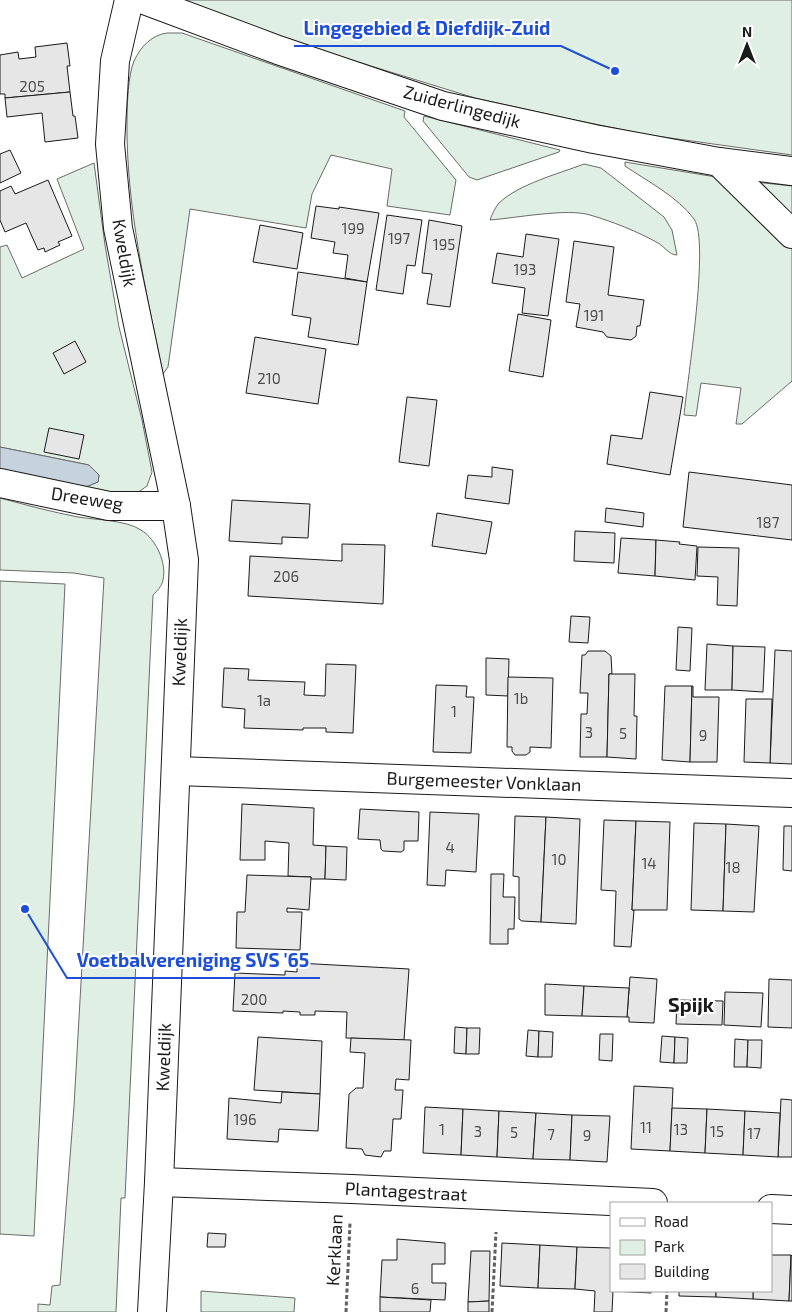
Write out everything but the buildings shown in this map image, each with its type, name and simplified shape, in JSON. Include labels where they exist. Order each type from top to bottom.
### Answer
[{"type":"street","name":"Kweldijk","points":[[129,0],[115,61],[110,144],[118,228],[176,506],[184,560],[152,1312]]},
{"type":"street","name":"Zuiderlingedijk","points":[[144,0],[278,50],[443,106],[594,139],[719,162],[792,171]]},
{"type":"street","points":[[719,162],[792,234]]},
{"type":"street","name":"Dreeweg","points":[[0,483],[109,506],[176,506]]},
{"type":"street","name":"Burgemeester Vonklaan","points":[[176,771],[792,793]]},
{"type":"street","name":"Plantagestraat","points":[[159,1182],[631,1202]]},
{"type":"street","points":[[772,1209],[792,1210]]},
{"type":"path","name":"Kerklaan","points":[[346,1312],[352,1189]]},
{"type":"path","points":[[492,1312],[497,1196]]},
{"type":"path","points":[[666,1312],[667,1292]]},
{"type":"green space","points":[[179,0],[792,0],[792,155],[649,135],[475,98],[309,47]]},
{"type":"green space","points":[[167,33],[182,33],[405,111],[404,117],[456,180],[450,215],[387,206],[392,169],[331,155],[312,194],[306,228],[190,209],[168,367],[163,374],[133,217],[127,115],[129,82],[134,61],[147,42],[156,36]]},
{"type":"green space","points":[[424,116],[560,150],[559,152],[477,180],[469,177],[423,121]]},
{"type":"green space","points":[[625,162],[716,177],[792,248],[792,381],[742,424],[736,424],[741,388],[701,383],[696,416],[684,415],[699,282],[700,254],[698,232],[694,219],[680,204],[625,166]]},
{"type":"green space","points":[[94,163],[119,327],[142,420],[152,472],[147,486],[137,493],[123,498],[83,488],[98,482],[99,475],[89,465],[0,447],[0,247],[7,245],[22,278],[84,249],[57,179]]},
{"type":"green space","points":[[584,164],[601,168],[664,217],[672,230],[677,255],[672,254],[658,243],[634,231],[598,217],[580,213],[555,213],[490,220],[499,203],[517,190]]},
{"type":"green space","points":[[755,182],[792,186],[792,222]]},
{"type":"green space","points":[[0,498],[68,515],[119,522],[135,527],[146,534],[156,545],[162,559],[164,573],[159,588],[153,595],[125,1198],[121,1198],[116,1312],[38,1312],[38,1304],[50,1305],[52,1286],[60,1285],[74,1106],[104,578],[74,573],[0,570]]},
{"type":"green space","points":[[0,581],[65,584],[34,1236],[0,1234]]},
{"type":"green space","points":[[201,1291],[295,1298],[294,1312],[201,1312]]},
{"type":"shaded area","points":[[0,447],[89,465],[99,475],[98,482],[83,488],[0,469]]},
{"type":"place","name":"Lingegebied & Diefdijk-Zuid","points":[[615,71]]},
{"type":"place","name":"Voetbalvereniging SVS '65","points":[[25,909]]},
{"type":"district","name":"Spijk","points":[[691,1005]]}]
